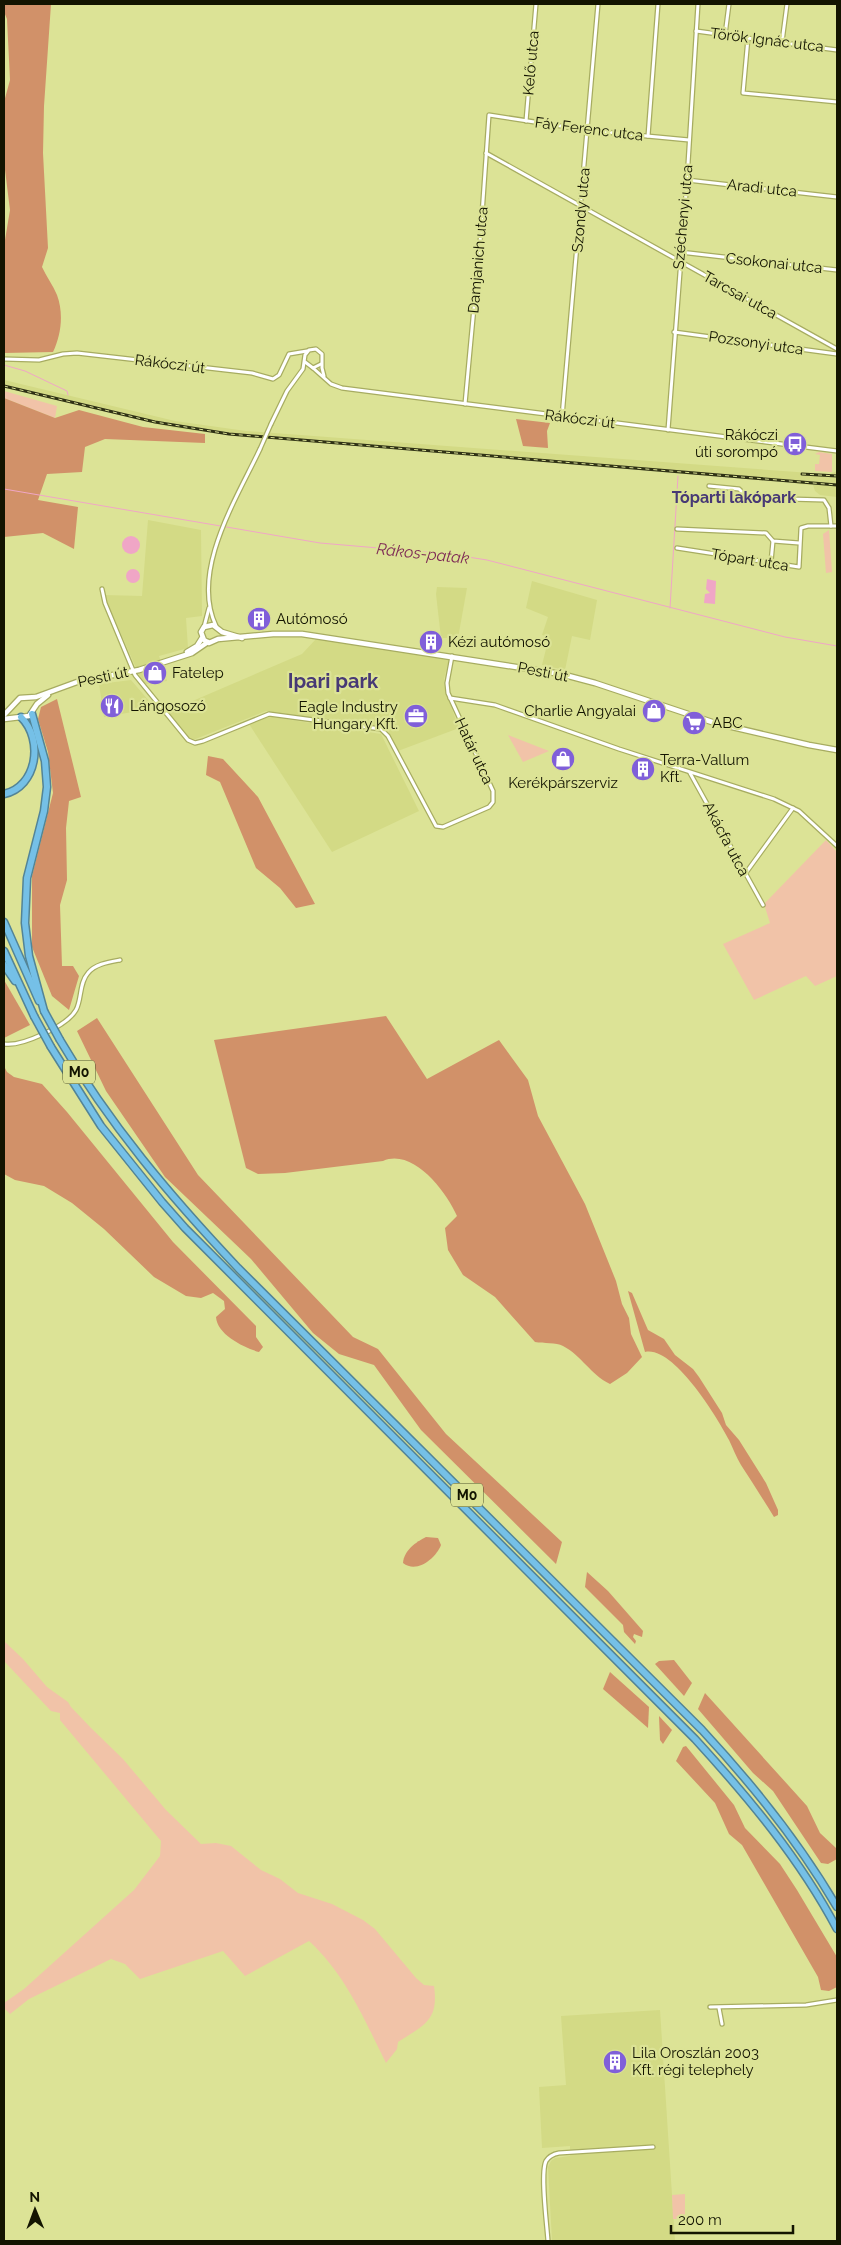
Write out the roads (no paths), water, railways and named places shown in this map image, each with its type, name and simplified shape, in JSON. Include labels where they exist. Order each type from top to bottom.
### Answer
[{"type":"highway","points":[[33,711],[45,761],[47,787],[44,811],[27,878],[25,923],[30,962],[44,1011]]},
{"type":"highway","points":[[4,794],[22,785],[33,769],[34,752],[32,739],[26,723],[20,717]]},
{"type":"highway","name":"M0","points":[[4,922],[44,1011],[60,1040],[115,1126],[187,1214],[238,1268],[702,1730],[773,1811],[806,1856],[837,1907]]},
{"type":"highway","name":"M0","points":[[4,951],[19,986],[51,1047],[101,1126],[173,1215],[238,1283],[695,1739],[745,1796],[778,1839],[809,1882],[837,1930]]},
{"type":"highway","points":[[4,965],[9,976],[19,986]]},
{"type":"main road","points":[[210,624],[216,626],[219,630],[218,639],[213,643],[202,638],[201,632],[204,627],[210,624]]},
{"type":"main road","name":"Pesti út","points":[[219,630],[242,638]]},
{"type":"main road","name":"Pesti út","points":[[218,639],[272,634],[302,634],[452,656],[571,677],[714,723],[837,750]]},
{"type":"main road","name":"Pesti út","points":[[179,657],[194,648],[202,638]]},
{"type":"main road","name":"Pesti út","points":[[56,690],[77,682],[133,671],[192,653],[208,642]]},
{"type":"main road","points":[[4,717],[20,698],[28,698],[56,690]]},
{"type":"main road","points":[[4,717],[27,717],[39,702],[56,690]]},
{"type":"main road","points":[[28,698],[33,702],[33,711]]},
{"type":"main road","points":[[14,705],[15,713],[20,717]]},
{"type":"street","name":"Kelő utca","points":[[526,121],[536,4]]},
{"type":"street","name":"Szondy utca","points":[[562,417],[598,4]]},
{"type":"street","points":[[648,136],[658,4]]},
{"type":"street","name":"Széchenyi utca","points":[[668,430],[698,4]]},
{"type":"street","points":[[725,35],[729,4]]},
{"type":"street","points":[[782,42],[787,4]]},
{"type":"street","name":"Török Ignác utca","points":[[696,31],[837,48]]},
{"type":"street","points":[[748,38],[743,93],[837,102]]},
{"type":"street","name":"Fáy Ferenc utca","points":[[489,115],[588,129],[689,140]]},
{"type":"street","name":"Damjanich utca","points":[[465,404],[480,243],[489,115]]},
{"type":"street","name":"Tarcsai utca","points":[[486,153],[581,208],[837,349]]},
{"type":"street","name":"Aradi utca","points":[[687,180],[837,197]]},
{"type":"street","name":"Csokonai utca","points":[[680,252],[837,270]]},
{"type":"street","name":"Pozsonyi utca","points":[[674,332],[837,354]]},
{"type":"street","points":[[297,352],[314,349],[321,352],[323,358],[321,364],[325,379]]},
{"type":"street","points":[[204,627],[210,602],[211,564],[220,536],[287,391],[299,375],[307,351]]},
{"type":"street","points":[[297,352],[312,368]]},
{"type":"street","name":"Rákóczi út","points":[[4,359],[39,360],[77,353],[252,373],[273,379],[279,374],[288,356],[297,352]]},
{"type":"street","points":[[299,375],[321,364]]},
{"type":"street","name":"Rákóczi út","points":[[312,368],[325,379],[342,388],[837,451]]},
{"type":"street","points":[[709,486],[739,489],[748,498],[824,500],[829,508],[830,526]]},
{"type":"street","name":"Tópart utca","points":[[677,548],[799,567],[800,533],[803,527],[837,526]]},
{"type":"street","name":"Tópart utca","points":[[677,529],[766,533],[773,541],[799,543]]},
{"type":"street","points":[[771,562],[773,541]]},
{"type":"street","points":[[102,588],[105,603],[133,671]]},
{"type":"street","points":[[210,602],[216,626]]},
{"type":"street","name":"Határ utca","points":[[133,671],[178,730],[188,740],[193,742],[206,740],[269,714],[382,729],[388,736],[436,826],[443,827],[489,807],[493,802],[493,791],[450,698],[447,683],[452,656]]},
{"type":"street","points":[[450,698],[494,705],[690,773],[774,799],[793,808],[837,846]]},
{"type":"street","name":"Akácfa utca","points":[[690,773],[763,905]]},
{"type":"street","points":[[745,874],[793,808]]},
{"type":"street","points":[[4,1044],[12,1045],[27,1042],[64,1022],[76,1010],[86,974],[100,964],[120,960]]},
{"type":"street","points":[[710,2007],[799,2006],[837,2000]]},
{"type":"street","points":[[720,2008],[722,2024]]},
{"type":"street","points":[[548,2241],[544,2173],[546,2162],[551,2156],[560,2153],[653,2147]]},
{"type":"waterway","points":[[4,365],[25,371],[67,391],[68,395]]},
{"type":"waterway","points":[[670,608],[678,476]]},
{"type":"waterway","name":"Rákos-patak","points":[[4,489],[320,543],[449,554],[487,560],[785,637],[837,646]]},
{"type":"railway","points":[[4,386],[155,422],[229,434],[837,485]]},
{"type":"railway","points":[[802,474],[837,476]]},
{"type":"place","name":"Rákóczi úti sorompó","points":[[795,444]]},
{"type":"place","name":"Autómosó","points":[[259,619]]},
{"type":"place","name":"Kézi autómosó","points":[[431,642]]},
{"type":"place","name":"Fatelep","points":[[155,673]]},
{"type":"place","name":"Lángosozó","points":[[112,706]]},
{"type":"place","name":"Charlie Angyalai","points":[[654,711]]},
{"type":"place","name":"Eagle Industry Hungary Kft.","points":[[416,716]]},
{"type":"place","name":"ABC","points":[[694,723]]},
{"type":"place","name":"Kerékpárszerviz","points":[[563,759]]},
{"type":"place","name":"Terra-Vallum Kft.","points":[[643,769]]},
{"type":"place","name":"Lila Oroszlán 2003 Kft. régi telephely","points":[[615,2062]]},
{"type":"district","name":"Tóparti lakópark","points":[[734,497]]},
{"type":"district","name":"Ipari park","points":[[333,681]]}]
